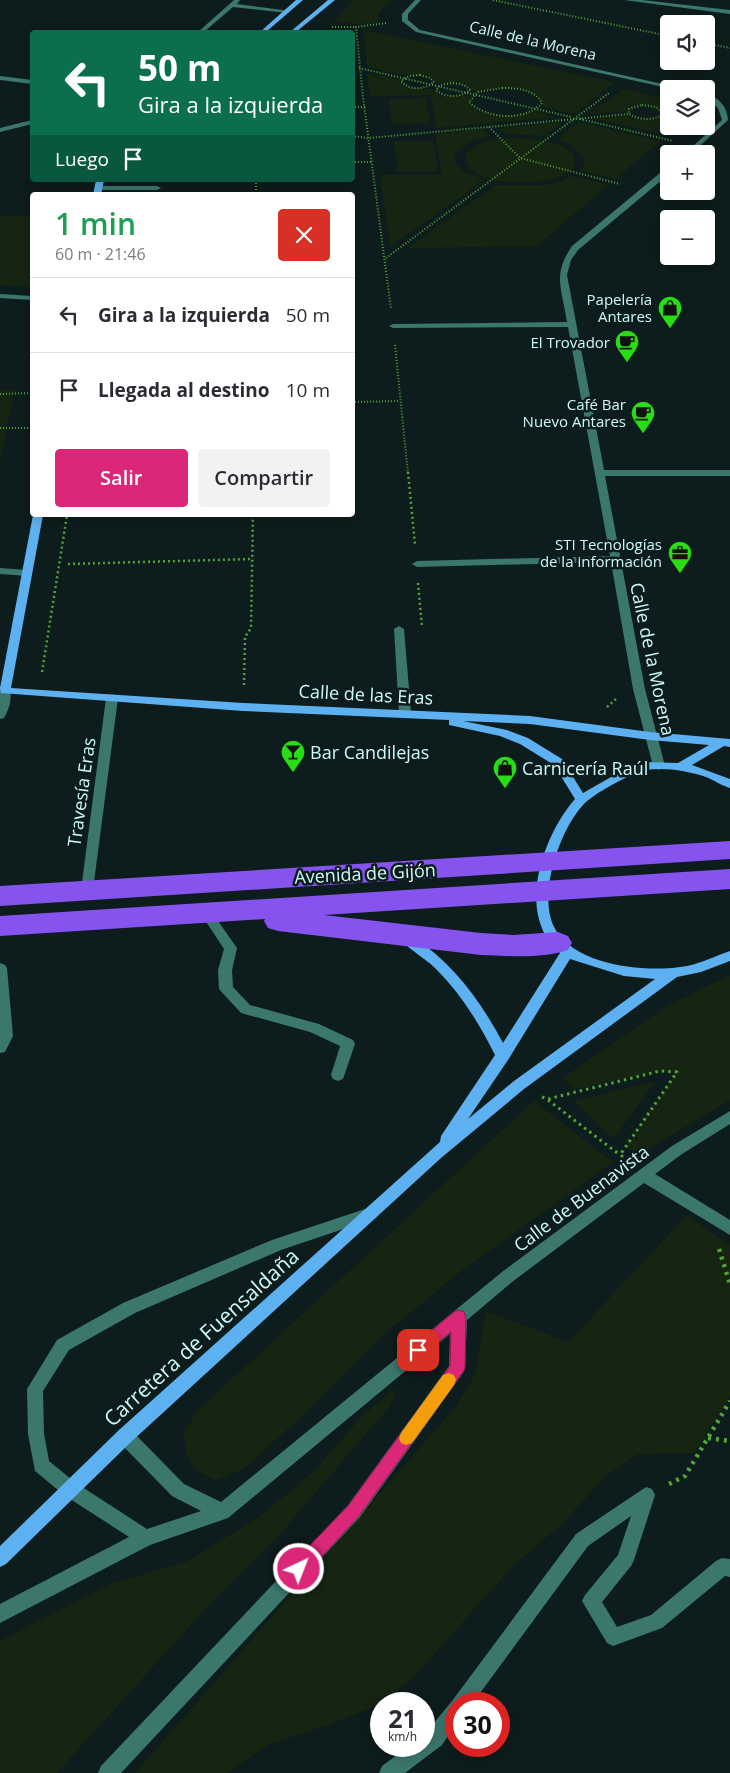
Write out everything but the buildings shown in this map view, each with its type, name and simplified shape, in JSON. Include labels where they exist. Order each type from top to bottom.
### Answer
[{"type":"highway","name":"Avenida de Gijón","points":[[0,896],[730,850]]},
{"type":"highway","name":"Avenida de Gijón","points":[[0,926],[730,879]]},
{"type":"highway","points":[[207,914],[397,933],[481,944],[563,947]]},
{"type":"main road","points":[[265,30],[300,0]]},
{"type":"main road","points":[[295,30],[332,0]]},
{"type":"main road","points":[[2,691],[38,517]]},
{"type":"main road","name":"Calle de las Eras","points":[[2,691],[243,706],[530,720],[650,736],[726,743]]},
{"type":"main road","points":[[408,714],[503,733],[524,740],[558,762],[581,800]]},
{"type":"main road","points":[[680,767],[726,743]]},
{"type":"main road","points":[[730,784],[718,776],[680,767],[658,766],[637,768],[581,800],[560,831],[541,890],[542,914],[563,947],[588,961],[619,970],[642,973],[673,973],[711,965],[730,956]]},
{"type":"main road","points":[[397,933],[422,948],[464,990],[489,1029],[503,1056]]},
{"type":"main road","points":[[436,1154],[503,1056],[563,947]]},
{"type":"main road","points":[[436,1154],[519,1085],[673,973]]},
{"type":"main road","name":"Carretera de Fuensaldaña","points":[[0,1558],[125,1436],[436,1154]]},
{"type":"street","points":[[203,30],[237,0]]},
{"type":"street","name":"Calle de la Morena","points":[[418,0],[405,14],[405,21],[418,31],[660,84]]},
{"type":"street","points":[[627,0],[730,12]]},
{"type":"street","points":[[232,5],[287,11]]},
{"type":"street","points":[[0,78],[30,82]]},
{"type":"street","points":[[697,145],[725,120],[727,110],[715,101]]},
{"type":"street","points":[[0,124],[30,116]]},
{"type":"street","points":[[0,130],[30,122]]},
{"type":"street","name":"Calle de la Morena","points":[[658,766],[639,689],[563,275],[567,260],[575,248],[660,178]]},
{"type":"street","points":[[99,188],[157,188]]},
{"type":"street","points":[[0,296],[30,298]]},
{"type":"street","points":[[393,326],[572,324]]},
{"type":"street","points":[[599,473],[730,473]]},
{"type":"street","points":[[417,564],[615,560]]},
{"type":"street","points":[[0,571],[27,573]]},
{"type":"street","points":[[399,629],[408,714]]},
{"type":"street","points":[[0,715],[4,705],[2,691]]},
{"type":"street","name":"Travesía Eras","points":[[87,890],[112,698]]},
{"type":"street","points":[[207,914],[232,948],[224,970],[226,989],[246,1009],[314,1028],[348,1044],[338,1075]]},
{"type":"street","points":[[0,968],[6,1036],[0,1048]]},
{"type":"street","name":"Calle de Buenavista","points":[[222,1512],[507,1276],[676,1150],[730,1117]]},
{"type":"street","points":[[644,1175],[730,1228]]},
{"type":"street","points":[[146,1538],[70,1489],[41,1465],[36,1434],[35,1389],[63,1345],[138,1304],[278,1245],[372,1212]]},
{"type":"street","points":[[108,1773],[354,1511],[457,1368],[459,1317]]},
{"type":"street","points":[[125,1436],[178,1490],[222,1512]]},
{"type":"street","points":[[646,1496],[625,1560],[591,1601],[613,1638],[656,1622],[722,1567],[730,1568]]},
{"type":"street","points":[[469,1692],[582,1540],[646,1496]]},
{"type":"street","points":[[0,1614],[146,1538],[222,1512]]},
{"type":"street","points":[[390,1773],[435,1738],[445,1724]]},
{"type":"path","points":[[493,0],[660,34]]},
{"type":"path","points":[[330,26],[356,27]]},
{"type":"path","points":[[715,46],[730,48]]},
{"type":"path","points":[[359,68],[692,145]]},
{"type":"path","points":[[404,78],[426,76],[434,80],[432,85]]},
{"type":"path","points":[[386,258],[630,77]]},
{"type":"path","points":[[404,78],[401,82],[407,87],[418,88],[432,85]]},
{"type":"path","points":[[438,86],[460,84],[469,88],[468,93]]},
{"type":"path","points":[[438,86],[436,90],[442,94],[453,96],[468,93]]},
{"type":"path","points":[[497,88],[521,90],[534,94],[541,99],[542,103],[537,109],[518,115],[487,113],[470,104],[469,99],[473,94],[497,88]]},
{"type":"path","points":[[355,136],[369,138],[629,114],[649,119],[662,116],[664,112],[657,107],[638,105],[629,109],[629,114]]},
{"type":"path","points":[[355,107],[365,107]]},
{"type":"path","points":[[488,126],[520,158],[645,190]]},
{"type":"path","points":[[355,162],[372,162]]},
{"type":"path","points":[[0,394],[30,393]]},
{"type":"path","points":[[355,402],[400,401]]},
{"type":"path","points":[[0,428],[30,428]]},
{"type":"path","points":[[42,676],[67,517]]},
{"type":"path","points":[[244,686],[245,637],[251,628],[253,517]]},
{"type":"path","points":[[68,564],[252,559]]},
{"type":"path","points":[[548,1099],[660,1071],[677,1072],[620,1154]]},
{"type":"path","points":[[519,1085],[548,1099],[620,1154],[644,1175]]},
{"type":"path","points":[[646,1496],[685,1476],[730,1400]]},
{"type":"path","points":[[708,1438],[730,1441]]},
{"type":"green space","points":[[355,0],[391,0],[378,13],[379,22],[356,24],[334,20]]},
{"type":"green space","points":[[363,30],[615,82],[574,114],[540,106],[542,102],[538,96],[521,89],[497,88],[477,92],[460,84],[434,82],[425,76],[409,76],[367,67]]},
{"type":"green space","points":[[367,73],[402,80],[401,83],[407,87],[436,90],[440,94],[448,96],[471,96],[469,99],[470,104],[477,110],[494,114],[517,115],[533,111],[557,117],[436,128],[431,95],[370,96]]},
{"type":"green space","points":[[624,89],[660,97],[660,109],[638,105],[627,111],[589,114]]},
{"type":"green space","points":[[426,98],[430,123],[392,124],[389,99]]},
{"type":"green space","points":[[628,116],[656,119],[660,117],[660,133],[595,119]]},
{"type":"green space","points":[[563,122],[545,136],[506,134],[499,128]]},
{"type":"green space","points":[[579,122],[661,141],[615,179],[581,171],[585,163],[584,157],[569,144],[557,139]]},
{"type":"green space","points":[[483,129],[490,136],[473,141],[458,150],[454,161],[463,171],[484,180],[390,247],[380,175],[442,174],[435,134]]},
{"type":"green space","points":[[506,138],[534,139],[556,144],[572,153],[575,160],[574,166],[568,173],[558,177],[527,182],[493,180],[479,175],[469,167],[465,157],[472,148],[483,143]]},
{"type":"green space","points":[[394,141],[433,141],[438,171],[398,171]]},
{"type":"green space","points":[[573,176],[608,185],[537,246],[407,248],[496,185],[543,185],[562,181]]},
{"type":"green space","points":[[0,215],[30,216],[30,287],[0,285]]},
{"type":"green space","points":[[15,389],[0,464],[0,390]]},
{"type":"green space","points":[[730,975],[730,1100],[639,1155],[625,1147],[677,1072],[660,1071],[574,1089],[563,1078],[668,1005]]},
{"type":"green space","points":[[656,1081],[613,1139],[574,1101]]},
{"type":"green space","points":[[534,1101],[613,1162],[460,1272],[382,1336],[300,1418],[245,1468],[216,1480],[195,1470],[186,1454],[184,1432],[198,1410]]},
{"type":"green space","points":[[687,1215],[730,1245],[730,1396],[694,1453],[639,1454],[607,1475],[561,1525],[513,1566],[412,1679],[396,1692],[370,1692],[370,1708],[331,1724],[268,1745],[227,1773],[135,1773],[457,1405],[475,1374],[486,1311],[568,1342]]},
{"type":"green space","points":[[397,1387],[390,1406],[281,1533],[218,1595],[57,1773],[0,1773],[0,1641],[110,1584],[188,1561],[260,1516],[313,1472],[361,1417]]},
{"type":"slow traffic","points":[[406,1438],[449,1380]]},
{"type":"place","name":"Papelería Antares","points":[[670,329]]},
{"type":"place","name":"El Trovador","points":[[627,363]]},
{"type":"place","name":"Café Bar Nuevo Antares","points":[[643,434]]},
{"type":"place","name":"STI Tecnologías de la información","points":[[680,574]]},
{"type":"place","name":"Bar Candilejas","points":[[293,773]]},
{"type":"place","name":"Carnicería Raúl","points":[[505,789]]},
{"type":"route","points":[[299,1569],[354,1511],[457,1368],[459,1317],[418,1350]]}]
